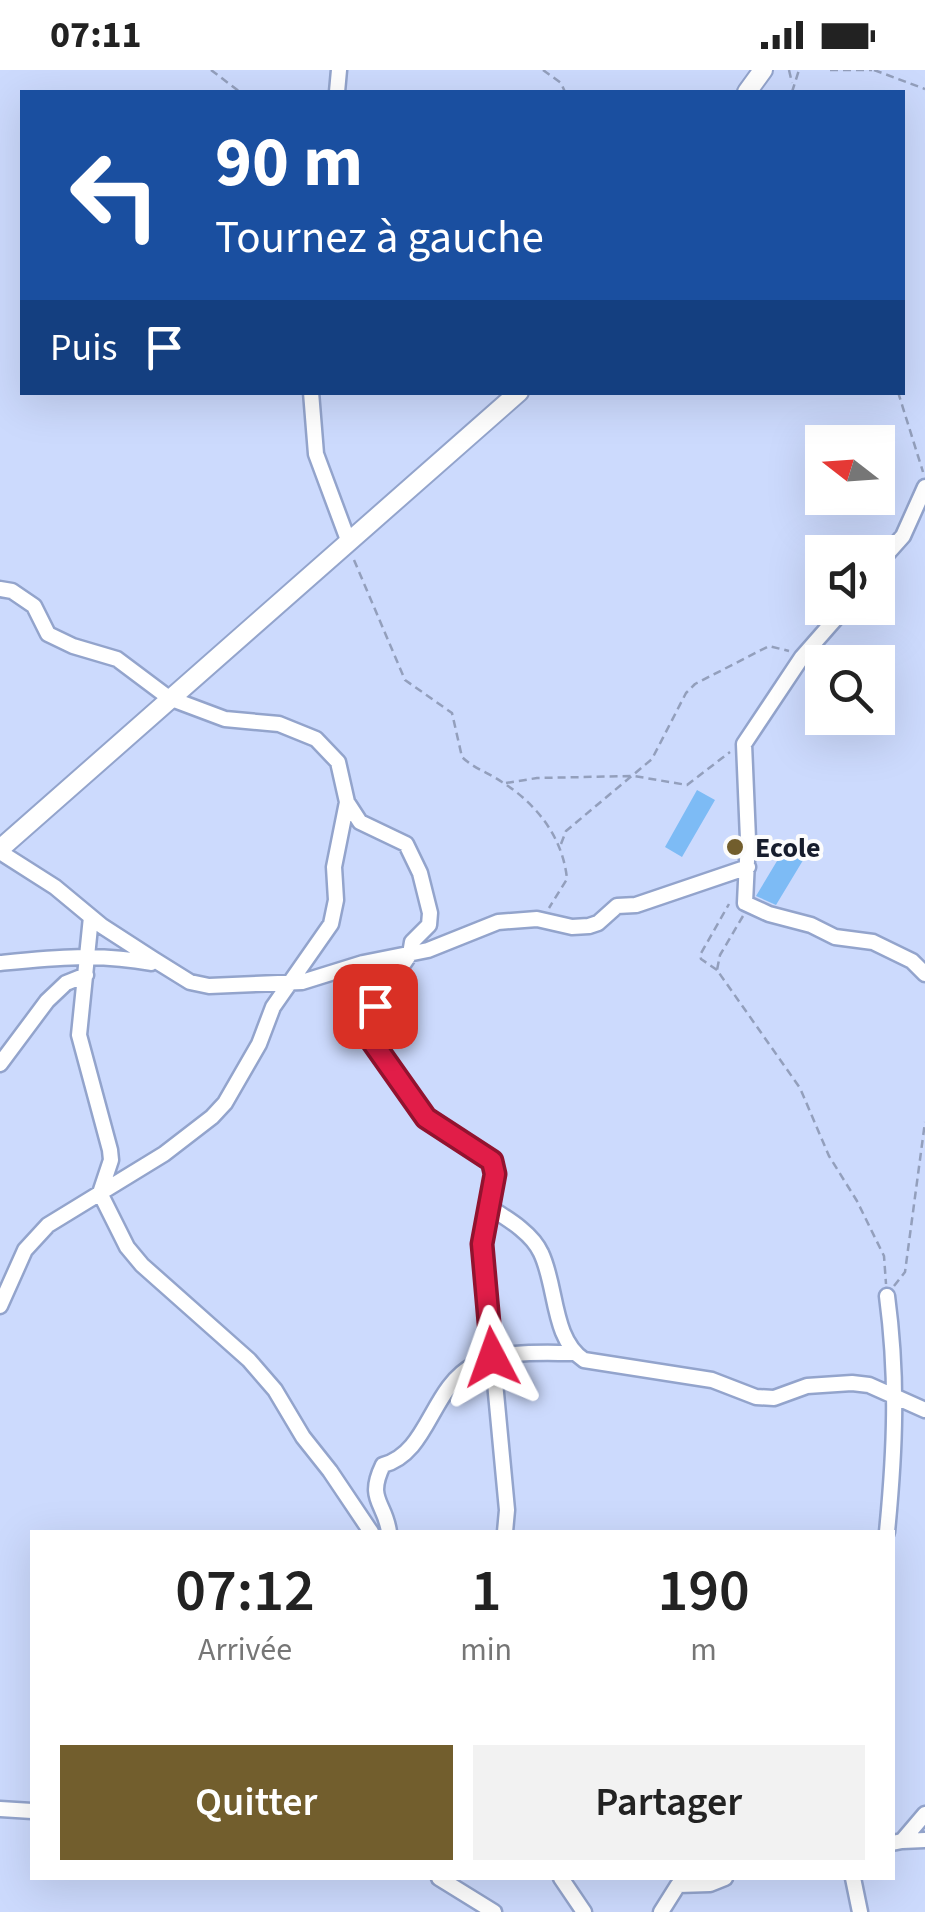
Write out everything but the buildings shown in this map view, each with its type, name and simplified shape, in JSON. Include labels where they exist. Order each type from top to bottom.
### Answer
[{"type":"street","points":[[312,395],[316,454],[348,540]]},
{"type":"street","points":[[516,395],[0,851],[162,965],[190,982],[210,986],[289,984],[410,954],[498,922],[537,919],[572,927],[588,926],[598,923],[617,906],[636,905],[748,867]]},
{"type":"street","points":[[895,545],[925,488]]},
{"type":"street","points":[[0,589],[12,591],[34,606],[48,634],[117,659],[169,698],[224,719],[279,724],[316,739],[338,762],[348,802],[360,822],[406,844],[420,873],[430,913],[429,925],[412,942],[410,954],[375,1006],[369,1029],[371,1040],[426,1118],[492,1161],[495,1174],[482,1244],[505,1530]]},
{"type":"street","points":[[831,625],[802,657],[744,744],[747,903],[850,942],[873,942],[912,960],[925,974]]},
{"type":"street","points":[[0,1306],[25,1250],[48,1225],[164,1154],[225,1103],[259,1044],[273,1007],[335,912],[334,867],[348,802]]},
{"type":"street","points":[[91,917],[79,1035],[112,1160],[100,1192],[127,1247],[142,1265],[249,1360],[275,1390],[303,1437],[370,1530]]},
{"type":"street","points":[[0,962],[118,956],[162,965]]},
{"type":"street","points":[[0,1064],[47,1001],[66,983],[86,975]]},
{"type":"street","points":[[489,1206],[533,1240],[552,1284],[562,1330],[573,1353],[584,1360],[712,1380],[756,1397],[774,1398],[807,1386],[869,1385],[925,1410]]},
{"type":"street","points":[[887,1296],[896,1361],[896,1450],[887,1530]]},
{"type":"street","points":[[388,1530],[375,1495],[383,1466],[403,1459],[450,1384],[469,1368],[492,1357],[573,1353]]},
{"type":"street","points":[[0,1809],[30,1810]]},
{"type":"street","points":[[897,1842],[925,1814]]},
{"type":"street","points":[[897,1842],[925,1840]]},
{"type":"street","points":[[441,1880],[494,1912]]},
{"type":"street","points":[[562,1880],[584,1912]]},
{"type":"street","points":[[661,1912],[675,1881],[710,1884],[721,1880]]},
{"type":"street","points":[[854,1880],[860,1912]]},
{"type":"path","points":[[211,70],[237,90]]},
{"type":"path","points":[[543,70],[561,82],[564,90]]},
{"type":"path","points":[[789,70],[794,90]]},
{"type":"path","points":[[793,85],[799,70]]},
{"type":"path","points":[[830,70],[874,70],[925,89]]},
{"type":"path","points":[[899,395],[925,479]]},
{"type":"path","points":[[348,540],[405,680],[452,713],[467,763],[504,783],[534,809],[561,846],[564,887],[537,919]]},
{"type":"path","points":[[561,846],[566,831],[652,759],[686,693],[695,684],[769,646],[784,648],[805,658]]},
{"type":"path","points":[[504,783],[537,778],[634,776],[687,785],[720,763],[748,733]]},
{"type":"path","points":[[718,970],[720,955],[747,903],[730,903],[723,910],[701,950],[701,959],[718,970],[800,1088],[829,1156],[884,1256],[887,1296]]},
{"type":"path","points":[[887,1296],[905,1272],[925,1122]]},
{"type":"place","name":"Ecole","points":[[735,847]]},
{"type":"route","points":[[375,1006],[369,1029],[371,1040],[426,1118],[492,1161],[495,1174],[482,1244],[492,1357]]}]
